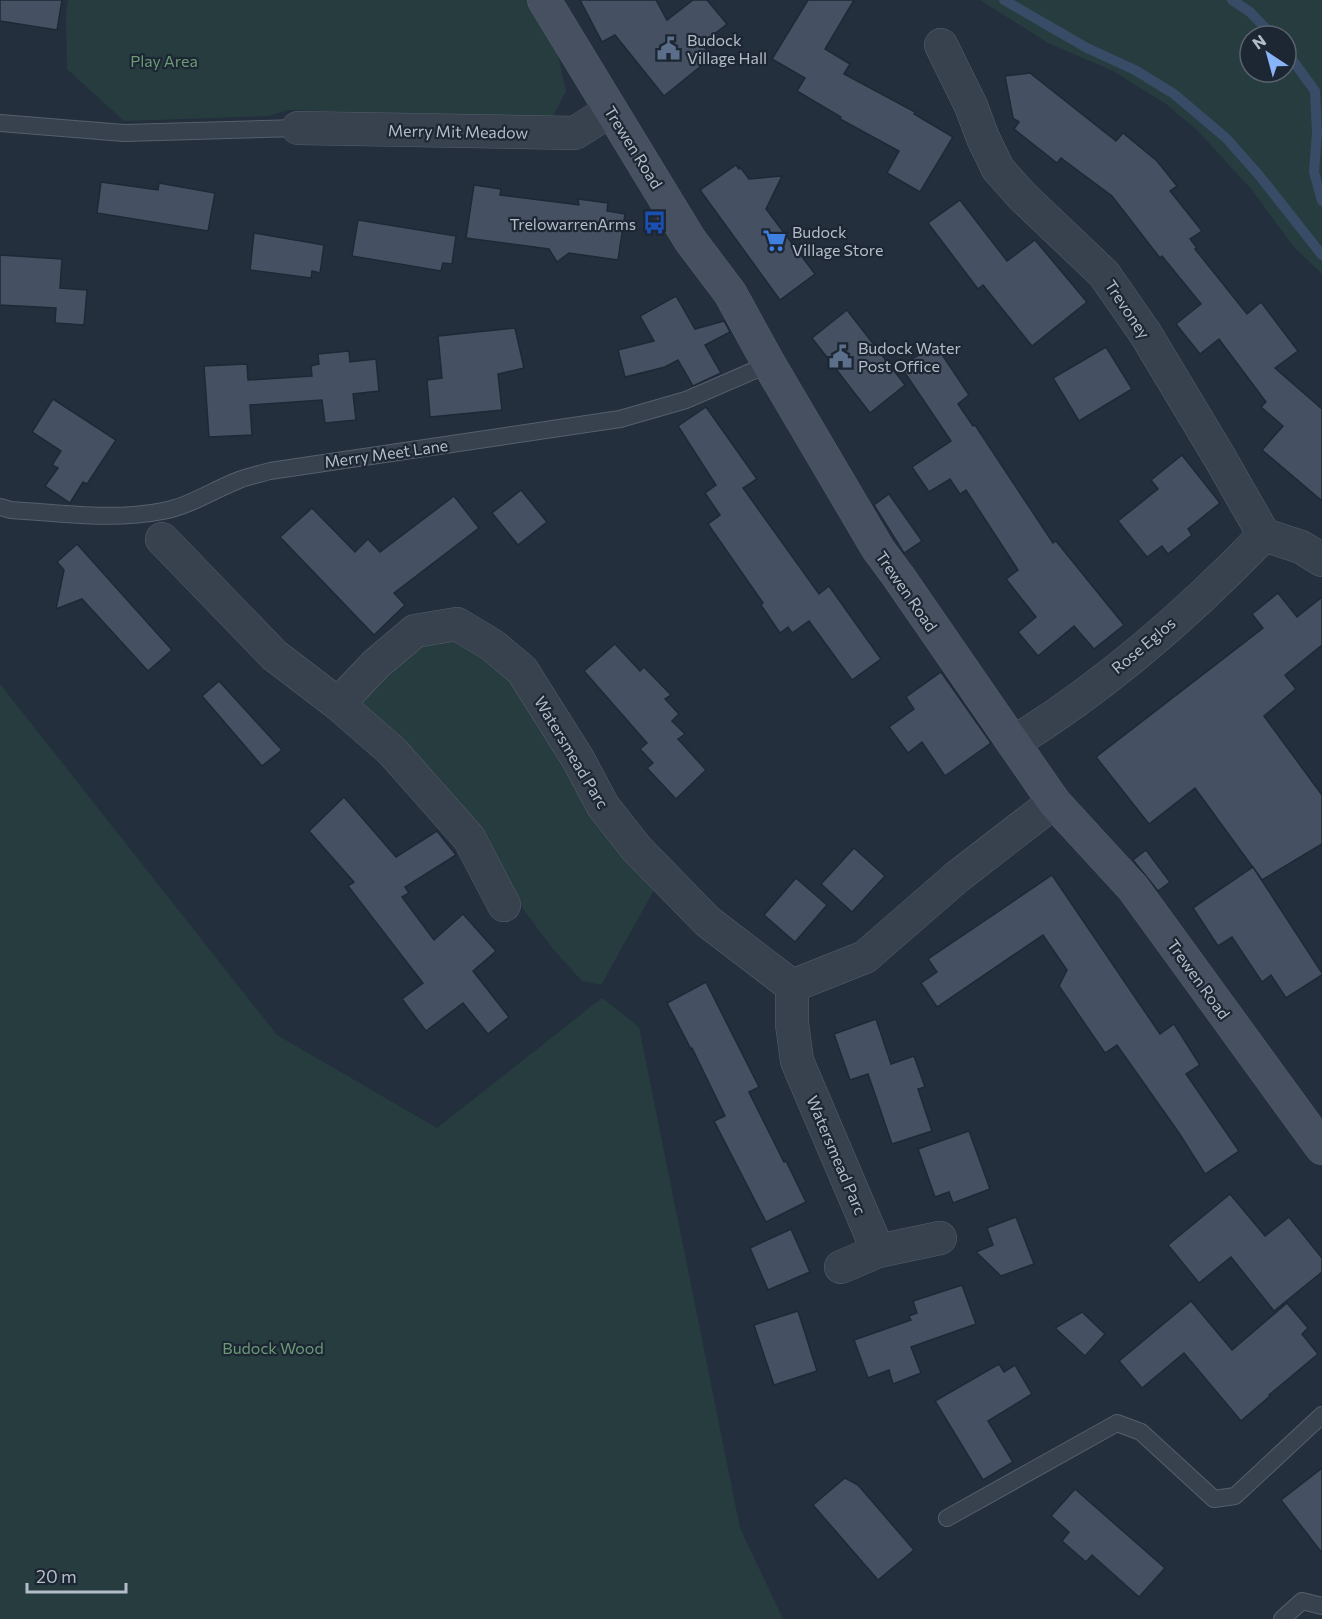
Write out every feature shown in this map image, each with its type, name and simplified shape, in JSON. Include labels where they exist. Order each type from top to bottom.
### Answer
[{"type":"street","name":"Trewen Road","points":[[544,0],[690,240],[730,293],[878,549],[1054,802],[1133,888],[1322,1148]]},
{"type":"street","name":"Trevoney","points":[[941,45],[971,106],[998,170],[1104,274],[1145,333],[1264,535]]},
{"type":"street","name":"Merry Mit Meadow","points":[[298,128],[574,133],[611,110]]},
{"type":"street","points":[[1264,535],[1301,547],[1322,560]]},
{"type":"street","name":"Rose Eglos","points":[[1013,743],[1077,700],[1142,647],[1221,578],[1264,535]]},
{"type":"street","points":[[162,539],[274,655],[338,704],[392,751],[469,838],[504,905]]},
{"type":"street","name":"Watersmead Parc","points":[[338,704],[375,664],[415,631],[457,624],[492,645],[522,670],[578,759],[603,806],[636,849],[707,921],[792,986],[792,1024],[797,1061],[878,1251]]},
{"type":"street","points":[[792,986],[865,957],[957,877],[1054,802]]},
{"type":"street","points":[[841,1267],[878,1251],[940,1238]]},
{"type":"lane","points":[[0,123],[124,133],[298,128]]},
{"type":"lane","name":"Merry Meet Lane","points":[[0,507],[11,510],[85,515],[132,515],[162,512],[196,500],[239,480],[270,471],[620,419],[686,400],[769,364]]},
{"type":"lane","points":[[947,1518],[1117,1423],[1141,1432],[1214,1499],[1235,1496],[1322,1415]]},
{"type":"lane","points":[[1282,1619],[1302,1601],[1322,1606]]},
{"type":"green space","name":"Play Area","points":[[68,0],[526,0],[558,55],[566,91],[552,118],[288,110],[268,116],[124,121],[67,69]]},
{"type":"green space","points":[[980,0],[1322,0],[1322,274],[1293,246],[1252,190],[1197,130],[1166,104],[1113,71],[1048,43]]},
{"type":"green space","points":[[457,630],[490,649],[659,881],[601,985],[582,981],[553,949],[523,909],[518,896],[504,889],[353,696],[401,649]]},
{"type":"green space","name":"Budock Wood","points":[[0,684],[277,1035],[437,1128],[602,998],[639,1027],[740,1528],[783,1619],[0,1619]]},
{"type":"building","points":[[0,0],[62,0],[57,30],[0,21]]},
{"type":"building","name":"Budock Village Hall","points":[[580,0],[656,0],[667,20],[693,0],[707,0],[727,24],[702,44],[712,57],[664,96],[615,35],[602,42]]},
{"type":"building","points":[[808,0],[854,0],[825,49],[850,64],[844,74],[915,112],[914,114],[953,137],[920,192],[887,173],[899,151],[840,119],[841,117],[797,91],[805,78],[772,59]]},
{"type":"building","points":[[1030,73],[1116,141],[1123,133],[1157,161],[1177,186],[1170,191],[1202,231],[1190,239],[1197,248],[1195,249],[1247,314],[1261,302],[1298,351],[1275,368],[1322,409],[1322,501],[1262,450],[1283,426],[1261,407],[1266,402],[1219,339],[1200,354],[1176,324],[1201,304],[1162,256],[1160,258],[1112,196],[1061,158],[1057,163],[1014,129],[1019,122],[1013,118],[1005,76]]},
{"type":"building","points":[[736,165],[749,179],[782,176],[766,209],[815,274],[780,300],[700,190]]},
{"type":"building","points":[[101,182],[158,190],[159,183],[215,193],[208,231],[97,213]]},
{"type":"building","points":[[474,185],[501,189],[500,195],[579,205],[578,199],[608,203],[607,211],[625,214],[618,260],[569,253],[557,262],[549,249],[466,238]]},
{"type":"building","points":[[960,200],[1007,261],[1035,240],[1087,302],[1032,346],[983,285],[978,289],[928,223]]},
{"type":"building","points":[[358,220],[456,236],[452,264],[443,263],[441,271],[352,256]]},
{"type":"building","points":[[254,233],[324,245],[320,273],[312,271],[311,278],[250,270]]},
{"type":"building","points":[[0,255],[62,259],[60,288],[87,290],[84,325],[55,323],[56,308],[0,305]]},
{"type":"building","points":[[676,296],[695,329],[724,321],[730,332],[705,345],[721,373],[693,386],[678,360],[665,367],[625,377],[618,350],[654,341],[640,316]]},
{"type":"building","points":[[847,310],[905,385],[870,413],[812,338]]},
{"type":"building","points":[[515,328],[524,368],[498,374],[502,410],[430,417],[427,380],[442,378],[438,336]]},
{"type":"building","points":[[935,344],[969,395],[958,404],[973,426],[975,425],[1053,543],[1056,541],[1124,625],[1094,649],[1074,626],[1038,656],[1018,632],[1036,617],[1006,579],[1018,570],[966,490],[960,494],[950,479],[929,492],[912,467],[951,441],[901,367]]},
{"type":"building","points":[[1106,347],[1132,389],[1079,421],[1053,378]]},
{"type":"building","points":[[349,351],[350,362],[376,359],[379,391],[353,394],[356,420],[325,423],[322,400],[250,405],[252,435],[209,437],[204,366],[247,364],[248,380],[312,376],[311,366],[319,364],[318,354]]},
{"type":"building","points":[[53,399],[116,440],[87,484],[83,482],[70,503],[45,486],[58,468],[52,465],[61,451],[32,432]]},
{"type":"building","points":[[706,407],[757,479],[743,488],[819,594],[829,586],[881,659],[852,680],[809,621],[792,633],[788,627],[780,633],[761,605],[763,603],[708,524],[720,515],[705,493],[716,485],[678,426]]},
{"type":"building","points":[[1182,455],[1220,503],[1188,529],[1192,535],[1168,554],[1162,546],[1147,557],[1118,521],[1158,489],[1151,480]]},
{"type":"building","points":[[521,490],[547,522],[518,545],[492,513]]},
{"type":"building","points":[[889,494],[922,541],[904,553],[874,505]]},
{"type":"building","points":[[454,496],[479,528],[394,593],[405,605],[374,635],[280,537],[312,508],[355,552],[368,539],[380,552]]},
{"type":"building","points":[[77,544],[172,650],[148,671],[82,599],[56,609],[64,570],[57,562]]},
{"type":"building","points":[[1278,593],[1297,617],[1322,597],[1322,645],[1285,675],[1296,689],[1264,716],[1322,795],[1322,844],[1262,880],[1195,788],[1149,824],[1096,757],[1263,628],[1252,614]]},
{"type":"building","points":[[615,644],[640,671],[644,667],[671,695],[665,699],[679,714],[672,721],[685,734],[678,739],[706,770],[676,799],[647,768],[653,763],[640,749],[647,743],[584,671]]},
{"type":"building","points":[[941,672],[991,743],[945,776],[922,742],[908,753],[889,727],[914,709],[906,697]]},
{"type":"building","points":[[219,681],[282,750],[262,766],[202,696]]},
{"type":"building","points":[[344,797],[396,857],[437,831],[456,855],[405,887],[409,893],[402,897],[434,940],[463,914],[496,951],[473,971],[509,1017],[488,1034],[463,1003],[426,1031],[402,999],[423,983],[348,886],[354,882],[309,831]]},
{"type":"building","points":[[854,848],[885,876],[852,912],[821,884]]},
{"type":"building","points":[[1146,850],[1170,882],[1158,891],[1133,860]]},
{"type":"building","points":[[1253,867],[1322,973],[1286,998],[1271,975],[1262,982],[1232,937],[1218,946],[1193,908]]},
{"type":"building","points":[[1052,875],[1160,1034],[1174,1024],[1200,1065],[1186,1074],[1239,1151],[1205,1174],[1117,1045],[1105,1053],[1059,986],[1067,970],[1043,935],[937,1007],[921,983],[937,972],[928,959]]},
{"type":"building","points":[[796,878],[827,905],[795,942],[764,915]]},
{"type":"building","points":[[706,982],[759,1087],[749,1092],[806,1202],[766,1222],[714,1121],[725,1116],[667,1003]]},
{"type":"building","points":[[876,1019],[891,1064],[914,1056],[925,1087],[918,1089],[932,1131],[892,1144],[868,1074],[850,1080],[834,1034]]},
{"type":"building","points":[[969,1131],[990,1189],[953,1203],[949,1192],[935,1197],[918,1149]]},
{"type":"building","points":[[1230,1194],[1265,1236],[1289,1217],[1322,1258],[1322,1272],[1274,1311],[1231,1257],[1199,1283],[1168,1245]]},
{"type":"building","points":[[1016,1217],[1034,1264],[1001,1276],[976,1252],[993,1245],[987,1228]]},
{"type":"building","points":[[791,1229],[810,1272],[768,1290],[750,1248]]},
{"type":"building","points":[[962,1285],[976,1324],[911,1347],[921,1373],[893,1384],[889,1370],[868,1378],[854,1340],[911,1320],[909,1316],[917,1313],[913,1301]]},
{"type":"building","points":[[1191,1301],[1232,1350],[1287,1303],[1308,1328],[1302,1334],[1318,1354],[1241,1421],[1184,1353],[1142,1388],[1119,1361]]},
{"type":"building","points":[[798,1311],[817,1371],[774,1385],[754,1325]]},
{"type":"building","points":[[1082,1312],[1105,1334],[1085,1356],[1055,1328]]},
{"type":"building","points":[[999,1364],[1004,1372],[1015,1365],[1032,1394],[988,1421],[1013,1462],[983,1480],[935,1401]]},
{"type":"building","points":[[1322,1468],[1322,1553],[1281,1500]]},
{"type":"building","points":[[845,1478],[858,1485],[914,1550],[878,1580],[813,1505]]},
{"type":"building","points":[[1075,1489],[1165,1568],[1139,1597],[1092,1555],[1086,1562],[1062,1541],[1069,1532],[1051,1516]]},
{"type":"waterway","points":[[1004,0],[1087,48],[1135,70],[1174,94],[1226,138],[1258,174],[1322,255]]},
{"type":"waterway","points":[[1232,0],[1250,12],[1262,24]]},
{"type":"waterway","points":[[1298,68],[1315,91],[1317,133],[1314,172],[1322,201]]},
{"type":"place","name":"Budock Village Hall","points":[[669,48]]},
{"type":"place","name":"TrelowarrenArms","points":[[654,223]]},
{"type":"place","name":"Budock Village Store","points":[[774,240]]},
{"type":"place","name":"Budock Water Post Office","points":[[840,356]]}]
